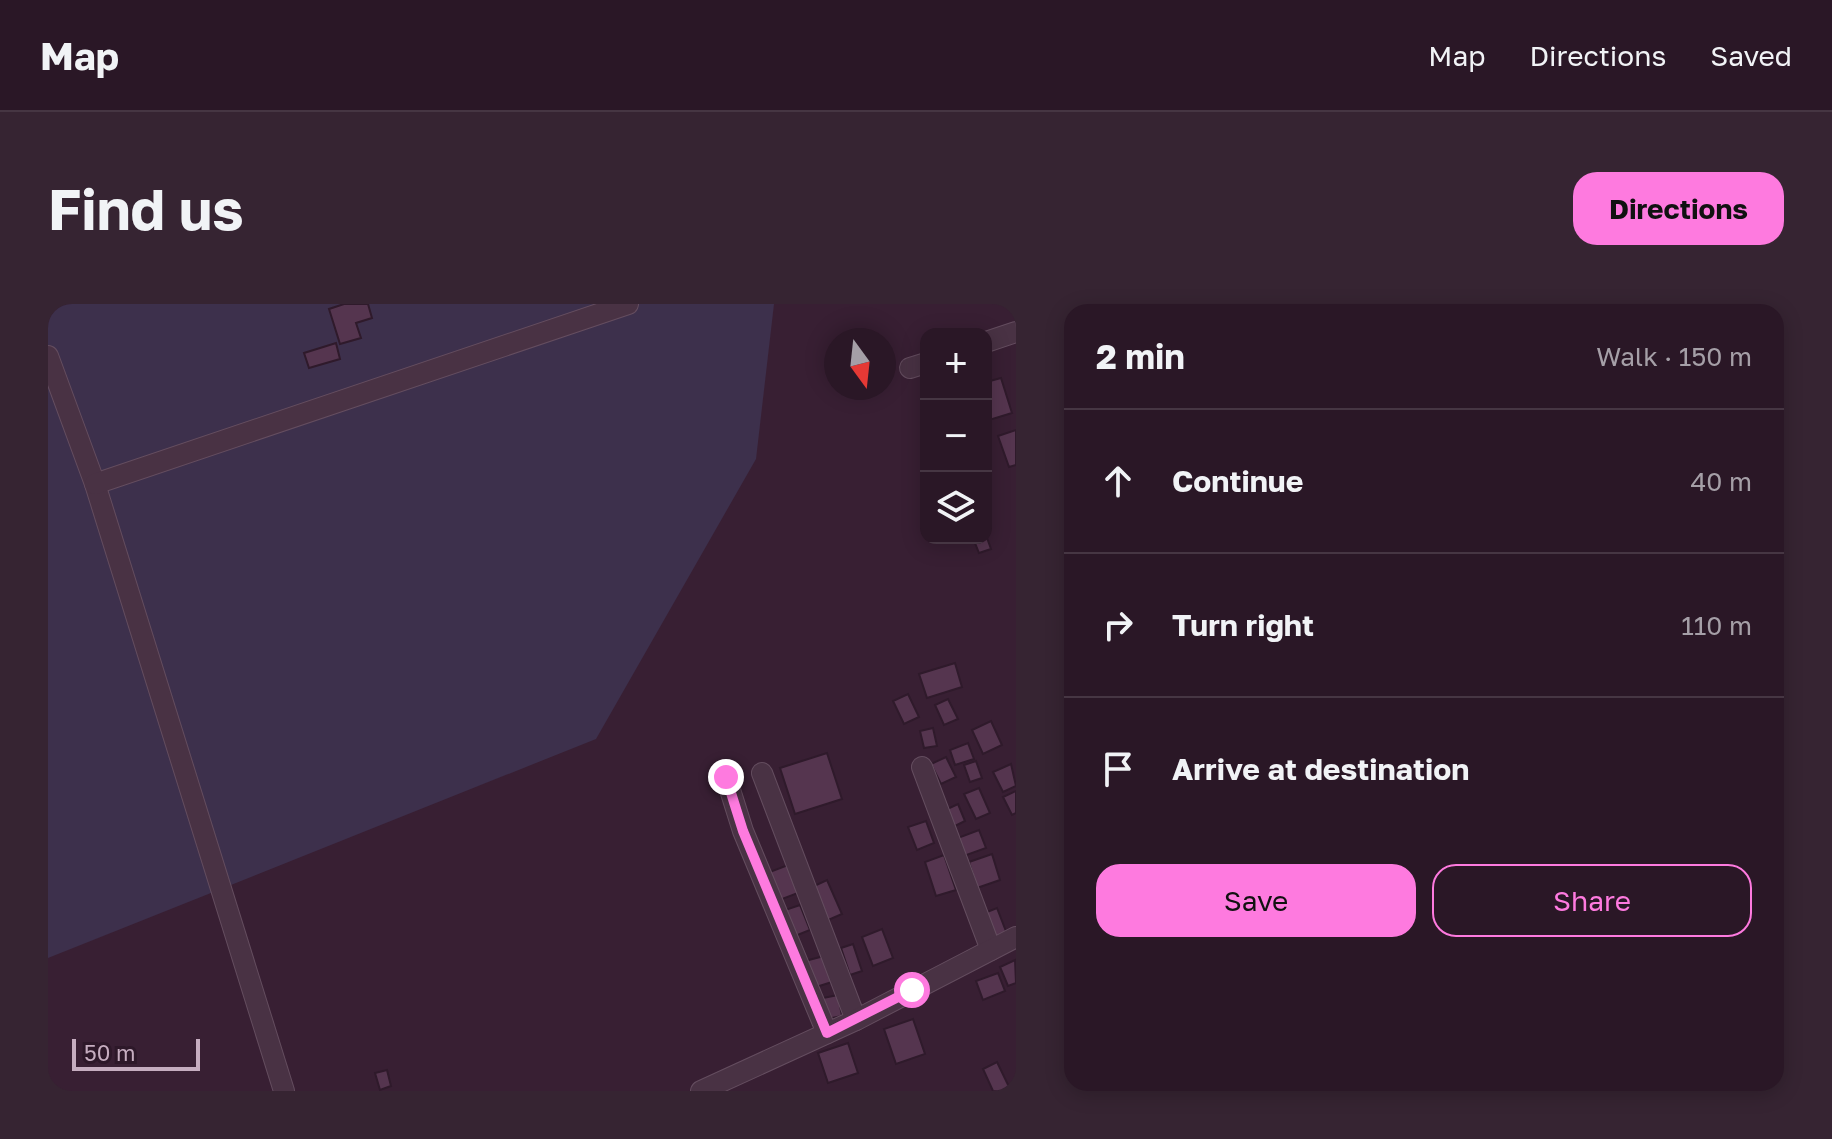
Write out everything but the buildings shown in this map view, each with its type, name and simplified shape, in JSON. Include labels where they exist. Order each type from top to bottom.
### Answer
[{"type":"street","points":[[95,484],[628,304]]},
{"type":"street","points":[[992,340],[1016,332]]},
{"type":"street","points":[[48,356],[95,484],[284,1091]]},
{"type":"street","points":[[922,767],[991,950]]},
{"type":"street","points":[[762,773],[856,1020]]},
{"type":"street","points":[[726,777],[743,831],[827,1033]]},
{"type":"street","points":[[701,1091],[856,1020],[1016,937]]},
{"type":"shaded area","points":[[48,304],[774,304],[756,459],[596,739],[48,958]]},
{"type":"route","points":[[726,777],[743,831],[827,1033],[912,990]]}]
